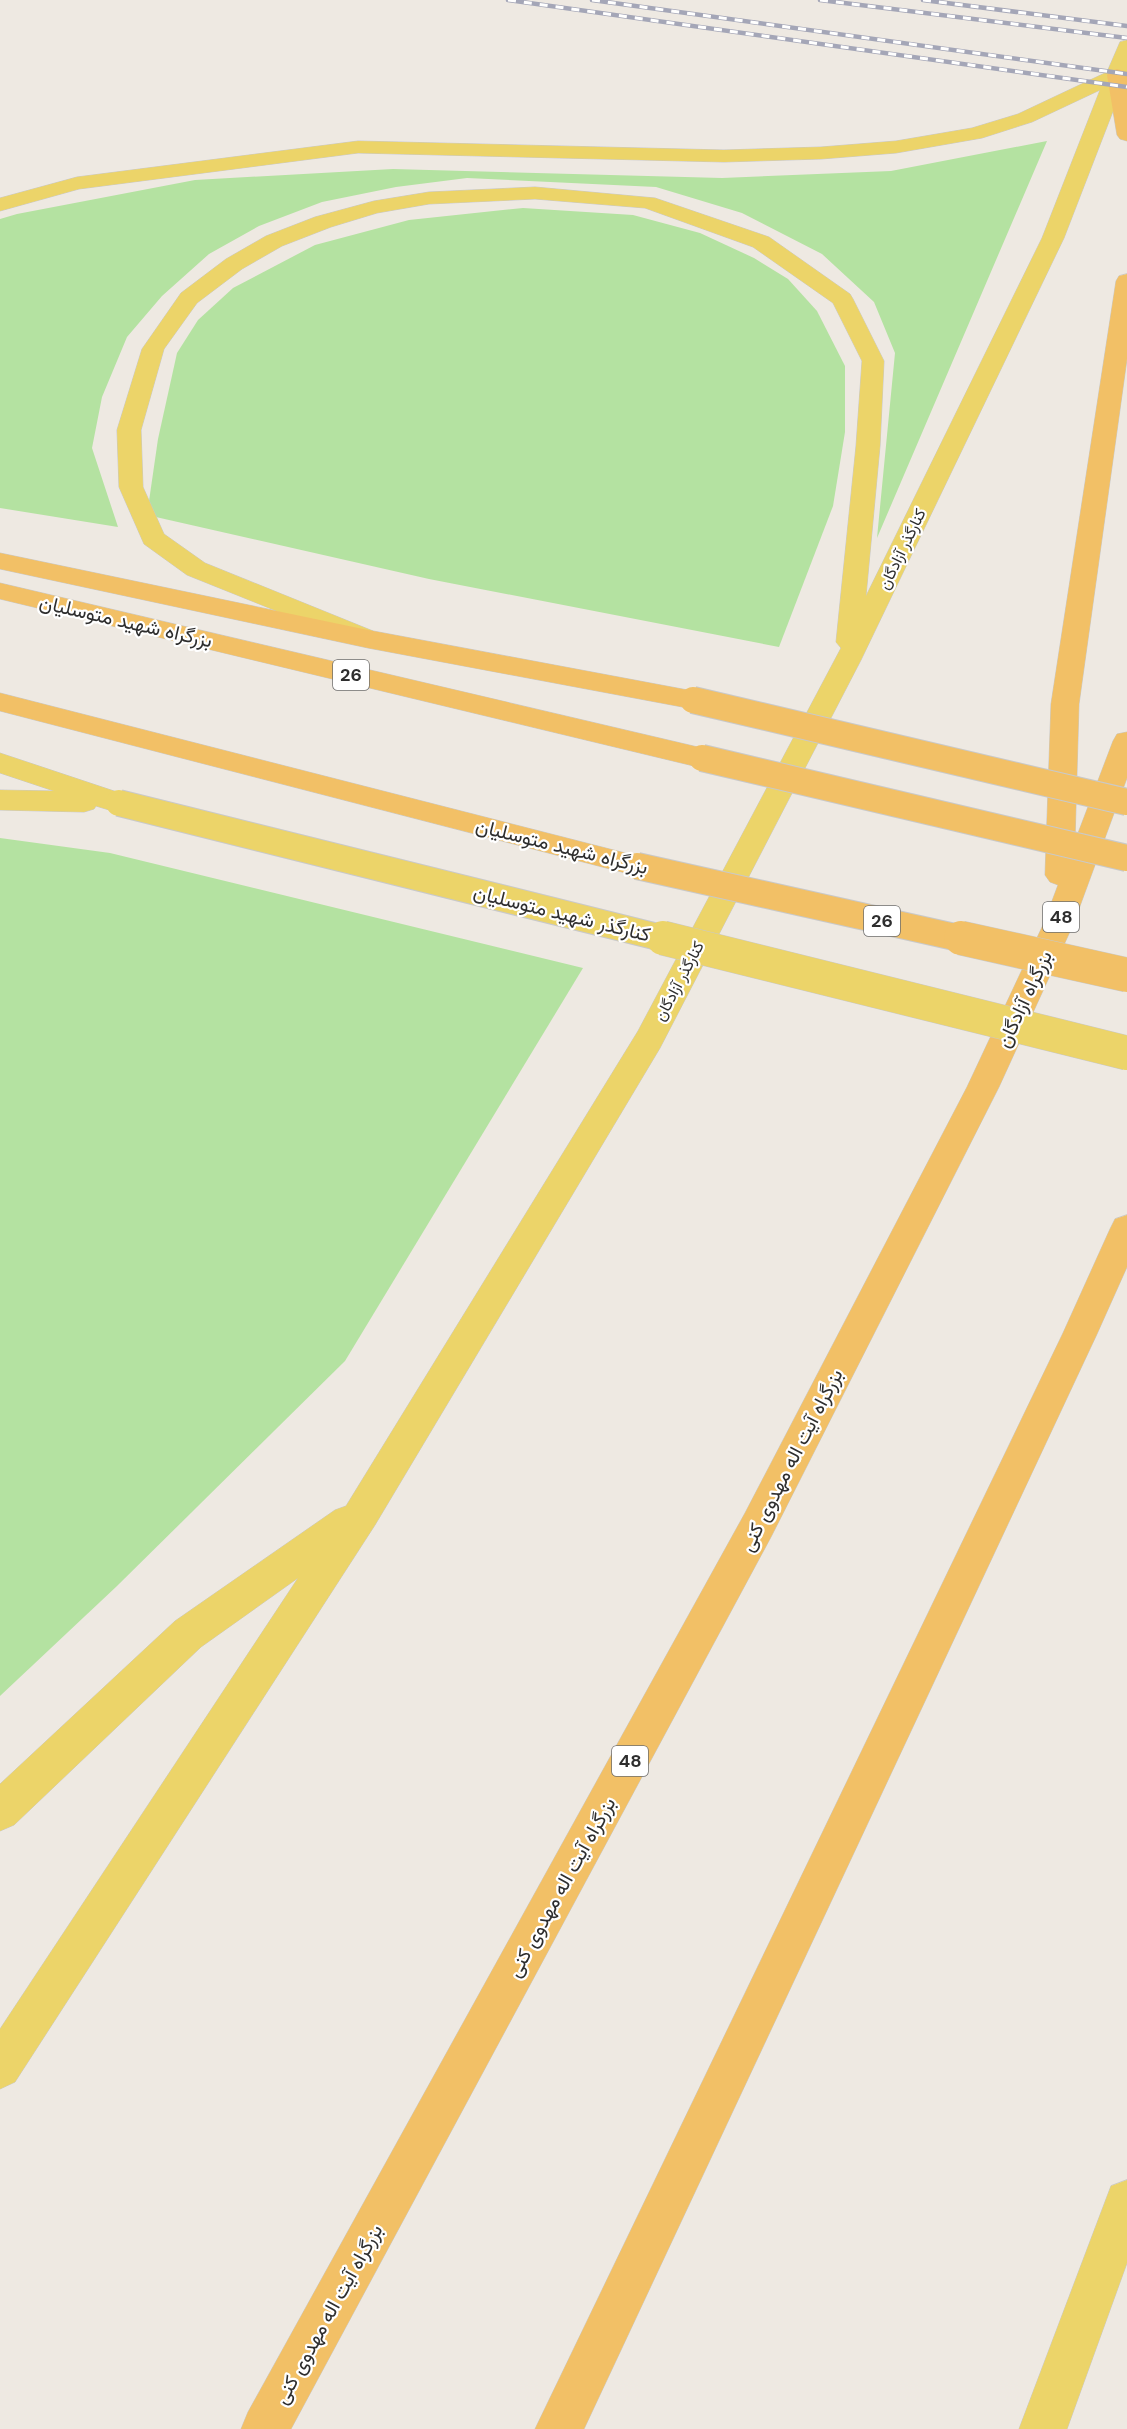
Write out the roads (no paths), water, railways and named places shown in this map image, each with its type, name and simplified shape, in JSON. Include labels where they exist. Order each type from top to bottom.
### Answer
[{"type":"highway","points":[[1117,75],[1127,135]]},
{"type":"highway","points":[[1058,925],[1065,704],[1127,281]]},
{"type":"highway","points":[[0,561],[368,639],[693,700],[1127,802]]},
{"type":"highway","name":"بزرگراه شهید متوسلیان","points":[[0,591],[1127,858]]},
{"type":"highway","name":"بزرگراه شهید متوسلیان","points":[[0,702],[638,866],[1127,975]]},
{"type":"highway","name":"بزرگراه آزادگان","points":[[983,1088],[1058,925],[1127,741]]},
{"type":"highway","name":"بزرگراه آیت اله مهدوی کنی","points":[[265,2429],[758,1525],[983,1088]]},
{"type":"highway","points":[[559,2429],[1070,1356],[1127,1229]]},
{"type":"main road","name":"کنارگذر آزادگان","points":[[362,1513],[649,1039],[848,660],[1053,238],[1127,46]]},
{"type":"main road","points":[[0,205],[77,183],[358,147],[724,156],[821,153],[896,147],[975,134],[1025,118],[1117,75]]},
{"type":"main road","points":[[368,639],[196,569],[153,538],[131,487],[129,430],[153,349],[189,298],[234,264],[274,240],[374,207],[429,198],[535,193],[648,202],[760,242],[842,299],[873,362],[868,446],[848,660]]},
{"type":"main road","name":"کنارگذر شهید متوسلیان","points":[[0,763],[119,802],[1127,1053]]},
{"type":"main road","points":[[0,800],[119,802]]},
{"type":"main road","points":[[0,1811],[188,1634],[362,1513]]},
{"type":"main road","points":[[1,2065],[362,1513]]},
{"type":"main road","points":[[1043,2429],[1127,2202]]},
{"type":"railway","points":[[508,0],[1127,87]]},
{"type":"railway","points":[[592,0],[1127,74]]},
{"type":"railway","points":[[820,0],[1127,38]]},
{"type":"railway","points":[[923,0],[1127,26]]}]
